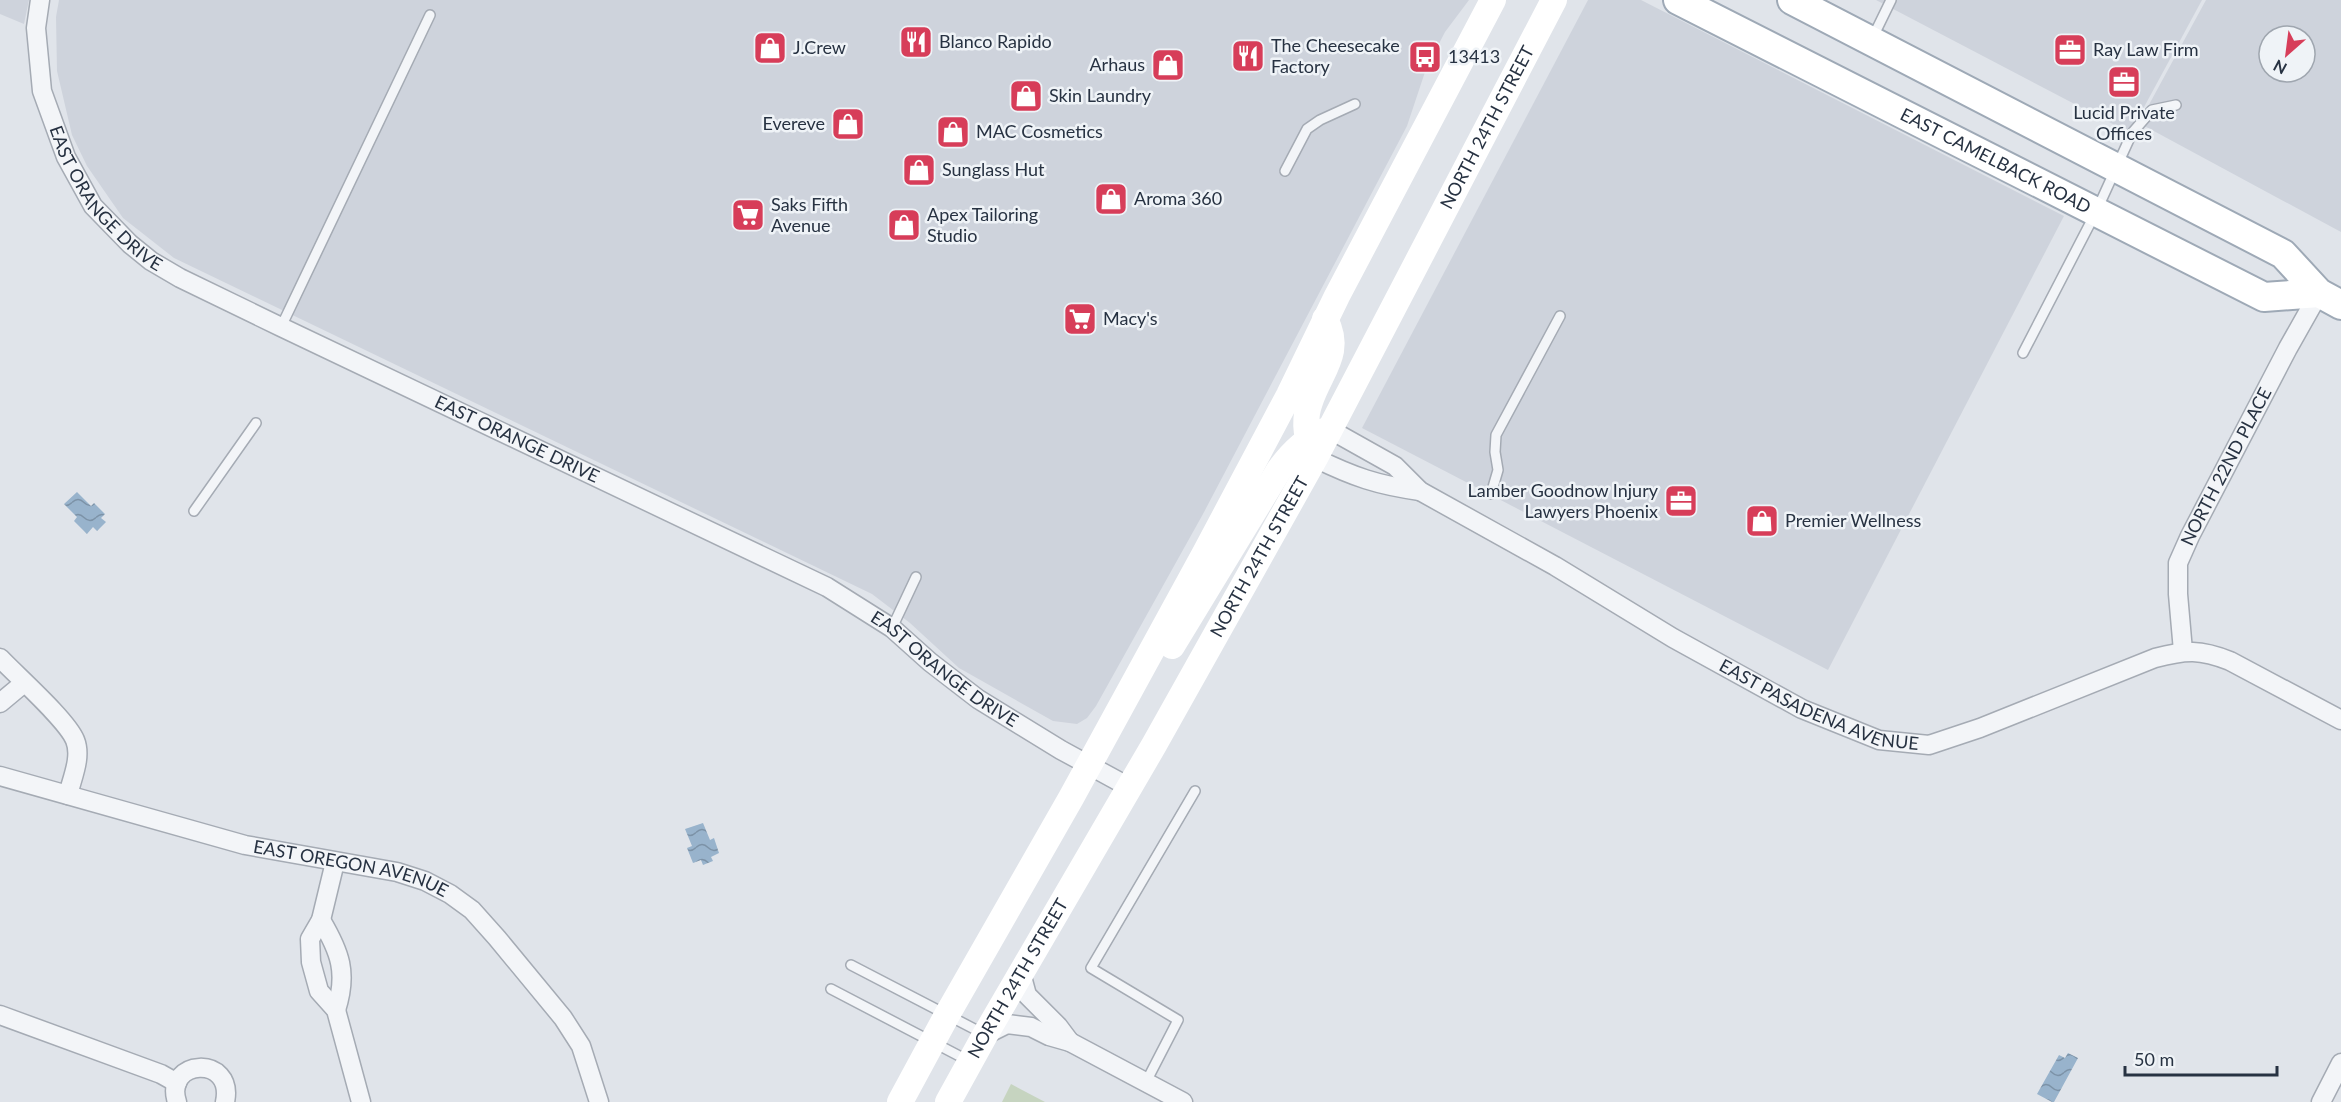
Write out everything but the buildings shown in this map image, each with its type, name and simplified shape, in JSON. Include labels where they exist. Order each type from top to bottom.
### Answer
[{"type":"main road","points":[[900,1102],[1089,766],[1289,395],[1325,319],[1493,0]]},
{"type":"main road","name":"NORTH 24TH STREET","points":[[948,1102],[1129,787],[1554,0]]},
{"type":"main road","name":"EAST CAMELBACK ROAD","points":[[1678,0],[2264,297],[2330,299]]},
{"type":"main road","points":[[1792,0],[2283,254],[2330,299]]},
{"type":"main road","points":[[1089,766],[1119,737],[1268,485],[1288,458],[1317,442],[1306,424],[1309,403],[1332,351],[1331,330],[1325,319]]},
{"type":"street","name":"EAST ORANGE DRIVE","points":[[37,1],[36,28],[42,91],[66,157],[93,206],[150,261],[281,327],[827,588],[892,628],[930,662],[978,699],[1089,766],[1129,787]]},
{"type":"street","name":"NORTH 22ND PLACE","points":[[2183,651],[2178,563],[2288,348],[2330,299]]},
{"type":"street","name":"EAST PASADENA AVENUE","points":[[1317,442],[1365,480],[1383,486],[1420,491]]},
{"type":"street","name":"EAST PASADENA AVENUE","points":[[1317,442],[1395,466],[1420,491],[1555,566],[1673,638],[1796,706],[1879,740],[1929,745],[1980,728],[2156,658],[2183,651],[2215,655],[2230,661],[2341,720]]},
{"type":"street","points":[[0,658],[65,725],[75,741],[77,758],[68,795]]},
{"type":"street","points":[[0,703],[24,683]]},
{"type":"street","name":"EAST OREGON AVENUE","points":[[0,776],[245,845],[397,872],[425,881],[450,894],[472,910],[563,1018],[581,1046],[599,1102]]},
{"type":"street","points":[[335,862],[321,920],[310,939],[311,962],[319,991],[336,1010],[361,1102]]},
{"type":"street","points":[[321,920],[340,957],[343,989],[336,1010]]},
{"type":"street","points":[[1021,973],[1027,995],[1058,1026],[1070,1042]]},
{"type":"street","points":[[0,1015],[161,1074],[177,1083]]},
{"type":"street","points":[[985,1035],[1007,1024],[1031,1028],[1070,1042],[1184,1102]]},
{"type":"street","points":[[2321,1102],[2341,1063]]},
{"type":"street","points":[[177,1102],[175,1091],[177,1083],[188,1070],[205,1067],[214,1070],[225,1084],[225,1102]]},
{"type":"lane","points":[[1871,41],[1891,0]]},
{"type":"lane","points":[[281,327],[430,15]]},
{"type":"lane","points":[[1285,171],[1307,129],[1320,120],[1355,104]]},
{"type":"lane","points":[[2023,353],[2096,212],[2132,133],[2152,110],[2176,105]]},
{"type":"lane","points":[[1491,494],[1498,470],[1495,452],[1496,435],[1560,316]]},
{"type":"lane","points":[[194,511],[256,423]]},
{"type":"lane","points":[[892,628],[916,577]]},
{"type":"lane","points":[[1146,1082],[1178,1020],[1091,968],[1195,791]]},
{"type":"lane","points":[[851,965],[985,1035]]},
{"type":"lane","points":[[831,989],[970,1062]]},
{"type":"shaded area","points":[[0,0],[29,0],[24,24],[0,14]]},
{"type":"shaded area","points":[[59,0],[1469,0],[1445,32],[1426,69],[1407,126],[1203,514],[1096,706],[1087,718],[1077,724],[1053,721],[959,668],[910,623],[872,594],[174,258],[123,218],[87,166],[72,135],[57,71],[56,17]]},
{"type":"shaded area","points":[[1588,0],[1641,0],[2064,216],[1828,670],[1362,428]]},
{"type":"shaded area","points":[[1876,0],[2202,0],[2130,133]]},
{"type":"shaded area","points":[[2206,0],[2341,0],[2341,232],[2139,123]]},
{"type":"green space","points":[[1011,1084],[1045,1102],[1002,1102]]},
{"type":"water","points":[[77,492],[91,506],[94,503],[105,514],[101,518],[106,522],[97,531],[93,527],[87,534],[74,521],[77,517],[64,504]]},
{"type":"water","points":[[703,823],[710,840],[714,838],[719,853],[711,857],[713,861],[703,865],[701,860],[693,863],[687,848],[692,846],[685,829]]},
{"type":"water","points":[[2068,1053],[2078,1058],[2052,1102],[2037,1094],[2059,1055],[2065,1058]]},
{"type":"place","name":"Blanco Rapido","points":[[916,42]]},
{"type":"place","name":"J.Crew","points":[[770,48]]},
{"type":"place","name":"Ray Law Firm","points":[[2070,50]]},
{"type":"place","name":"The Cheesecake Factory","points":[[1248,56]]},
{"type":"place","name":"13413","points":[[1425,57]]},
{"type":"place","name":"Arhaus","points":[[1168,65]]},
{"type":"place","name":"Lucid Private Offices","points":[[2124,82]]},
{"type":"place","name":"Skin Laundry","points":[[1026,96]]},
{"type":"place","name":"Evereve","points":[[848,124]]},
{"type":"place","name":"MAC Cosmetics","points":[[953,132]]},
{"type":"place","name":"Sunglass Hut","points":[[919,170]]},
{"type":"place","name":"Aroma 360","points":[[1111,199]]},
{"type":"place","name":"Saks Fifth Avenue","points":[[748,215]]},
{"type":"place","name":"Apex Tailoring Studio","points":[[904,225]]},
{"type":"place","name":"Macy's","points":[[1080,319]]},
{"type":"place","name":"Lamber Goodnow Injury Lawyers Phoenix","points":[[1681,501]]},
{"type":"place","name":"Premier Wellness","points":[[1762,521]]}]
